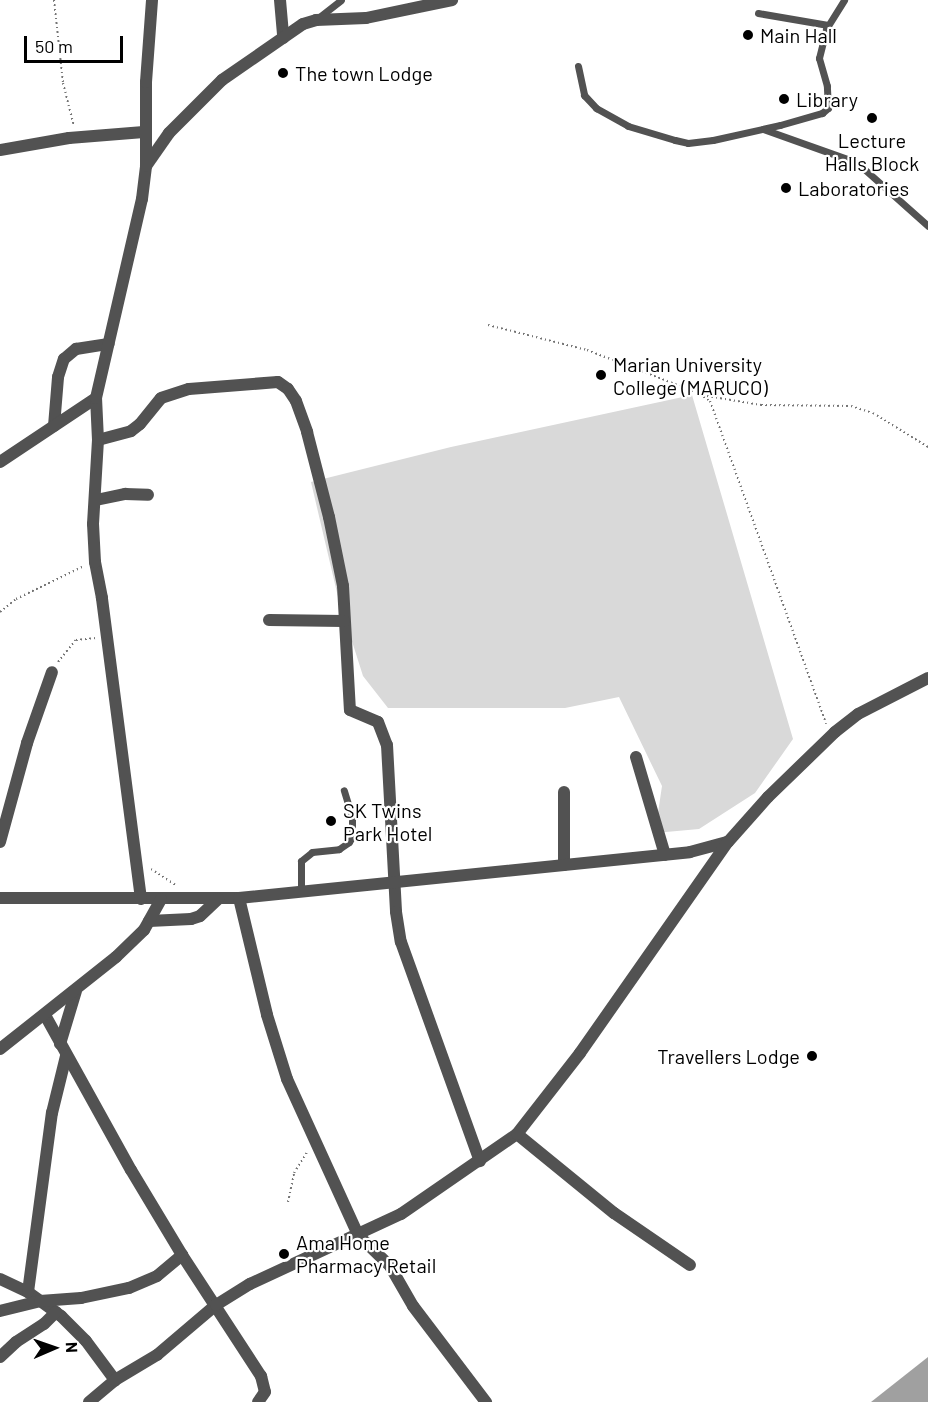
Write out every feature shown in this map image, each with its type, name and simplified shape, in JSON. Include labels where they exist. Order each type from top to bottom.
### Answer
[{"type":"street","points":[[141,899],[137,853],[125,789],[107,636],[94,562],[98,440],[96,398],[141,199],[146,166],[144,132],[152,0]]},
{"type":"street","points":[[280,0],[283,38]]},
{"type":"street","points":[[146,166],[169,133],[222,80],[303,24],[316,20],[366,18],[452,0]]},
{"type":"street","points":[[0,150],[77,138],[144,132]]},
{"type":"street","points":[[54,426],[58,377],[64,359],[76,349],[109,344]]},
{"type":"street","points":[[98,440],[131,431],[140,424],[161,398],[172,393],[262,381],[278,382],[288,389],[296,401],[307,432],[329,517],[343,586],[350,710],[355,715],[378,722],[387,745],[394,883],[401,942],[480,1161]]},
{"type":"street","points":[[0,462],[96,398]]},
{"type":"street","points":[[96,500],[125,494],[148,495]]},
{"type":"street","points":[[269,620],[344,621]]},
{"type":"street","points":[[0,842],[27,743],[52,672]]},
{"type":"street","points":[[89,1402],[115,1380],[157,1355],[216,1305],[250,1284],[401,1214],[517,1134],[594,1035],[728,842],[768,797],[831,735],[858,714],[928,678]]},
{"type":"street","points":[[636,757],[665,855]]},
{"type":"street","points":[[564,792],[564,865]]},
{"type":"street","points":[[0,898],[239,898],[665,855],[690,852],[728,842]]},
{"type":"street","points":[[149,921],[191,919],[200,916],[218,898]]},
{"type":"street","points":[[239,898],[271,1031],[287,1079],[358,1235],[390,1266],[413,1306],[486,1402]]},
{"type":"street","points":[[0,1049],[76,991],[139,936],[161,899]]},
{"type":"street","points":[[28,1292],[52,1113],[76,991]]},
{"type":"street","points":[[45,1015],[182,1255],[261,1376],[265,1399]]},
{"type":"street","points":[[517,1134],[614,1213],[690,1265]]},
{"type":"street","points":[[0,1311],[40,1300],[81,1298],[129,1288],[157,1276],[182,1255]]},
{"type":"street","points":[[0,1279],[28,1292],[59,1314],[86,1341],[115,1380]]},
{"type":"street","points":[[0,1357],[15,1342],[81,1298]]},
{"type":"lane","points":[[316,20],[341,0]]},
{"type":"lane","points":[[578,66],[584,95],[589,101],[608,116],[628,126],[688,143],[763,129],[822,113],[828,108],[827,86],[819,58],[828,25],[844,0]]},
{"type":"lane","points":[[758,13],[828,25]]},
{"type":"lane","points":[[763,129],[850,160],[928,226]]},
{"type":"lane","points":[[301,892],[299,872],[301,861],[306,855],[312,852],[339,849],[352,837],[352,817],[344,790]]},
{"type":"path","points":[[54,0],[63,83],[77,138]]},
{"type":"path","points":[[488,325],[587,350],[704,396],[760,405],[851,406],[873,413],[928,447]]},
{"type":"path","points":[[704,396],[710,401],[745,492],[813,695],[831,735]]},
{"type":"path","points":[[0,612],[16,599],[94,562]]},
{"type":"path","points":[[52,672],[63,652],[76,640],[107,636]]},
{"type":"path","points":[[137,853],[152,870],[173,882],[191,899]]},
{"type":"path","points":[[288,1202],[294,1173],[306,1154],[317,1143]]},
{"type":"shaded area","points":[[692,395],[793,739],[755,793],[699,829],[655,833],[662,786],[619,697],[565,708],[388,708],[363,676],[338,597],[311,482],[451,447]]},
{"type":"shaded area","points":[[928,1357],[928,1402],[871,1402]]},
{"type":"place","name":"Main Hall","points":[[748,35]]},
{"type":"place","name":"The town Lodge","points":[[283,73]]},
{"type":"place","name":"Library","points":[[784,99]]},
{"type":"place","name":"Lecture Halls Block","points":[[872,118]]},
{"type":"place","name":"Laboratories","points":[[786,188]]},
{"type":"place","name":"Marian University College (MARUCO)","points":[[601,375]]},
{"type":"place","name":"SK Twins Park Hotel","points":[[331,821]]},
{"type":"place","name":"Travellers Lodge","points":[[812,1056]]},
{"type":"place","name":"Ama Home Pharmacy Retail","points":[[284,1254]]}]
